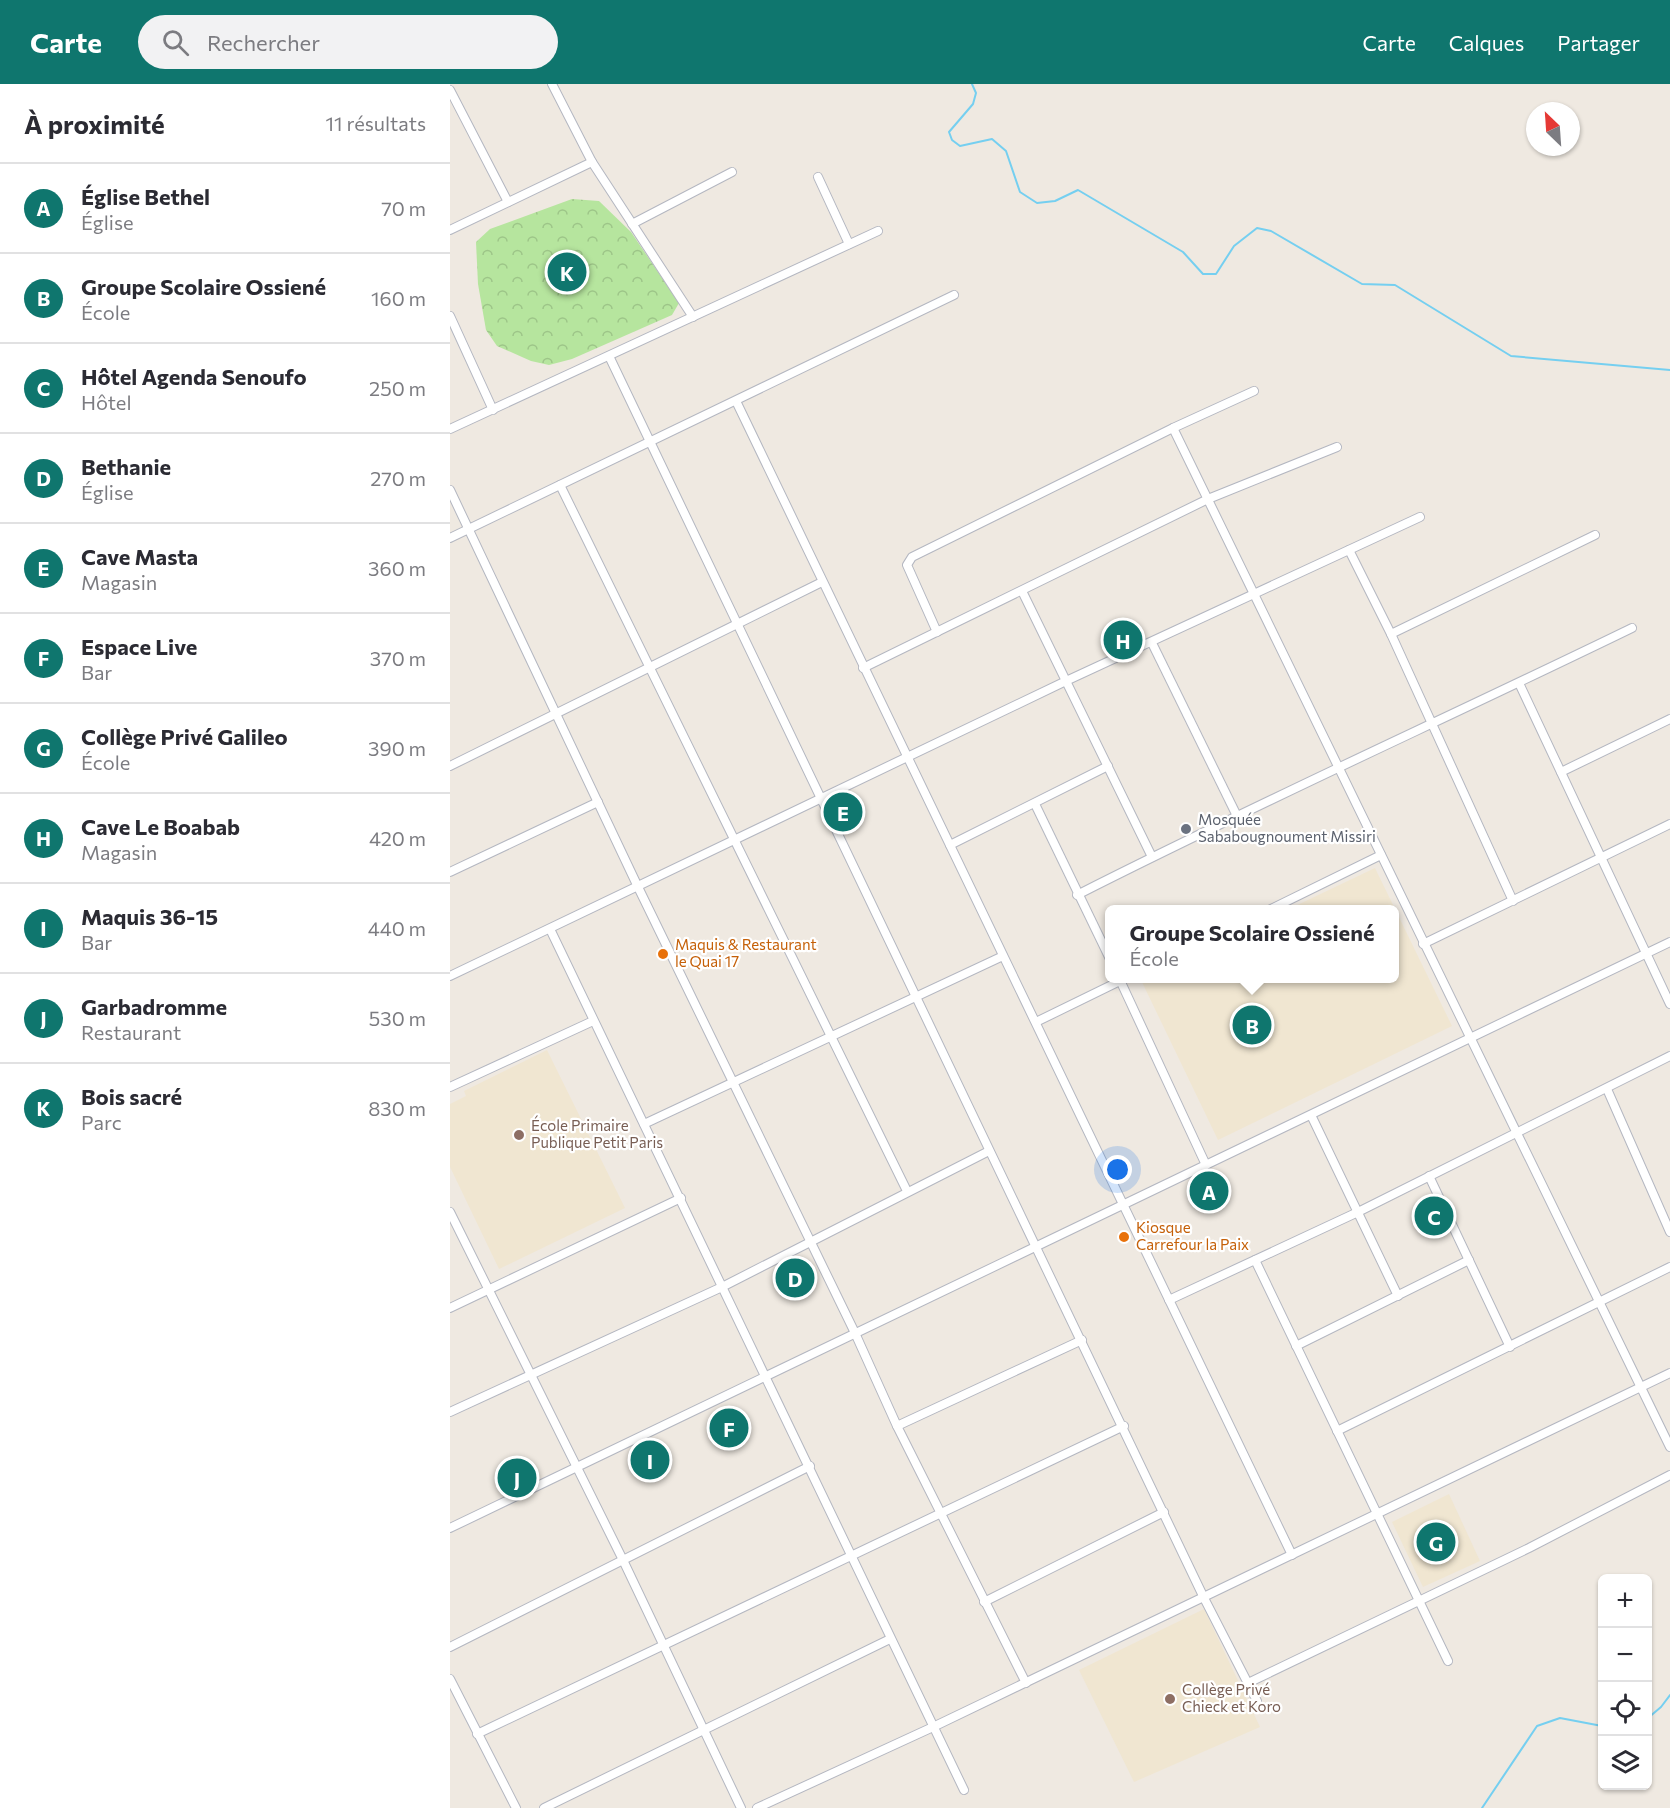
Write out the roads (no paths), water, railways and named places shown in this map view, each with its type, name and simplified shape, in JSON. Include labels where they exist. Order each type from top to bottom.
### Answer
[{"type":"street","points":[[552,84],[592,162],[693,317]]},
{"type":"street","points":[[450,90],[508,202]]},
{"type":"street","points":[[450,230],[592,162]]},
{"type":"street","points":[[632,224],[732,172]]},
{"type":"street","points":[[818,177],[849,244]]},
{"type":"street","points":[[450,429],[878,231]]},
{"type":"street","points":[[450,538],[954,295]]},
{"type":"street","points":[[450,316],[493,410]]},
{"type":"street","points":[[609,356],[918,997],[989,1151],[1124,1426],[1204,1598],[1257,1701]]},
{"type":"street","points":[[937,632],[908,565],[912,557],[1173,428],[1254,391]]},
{"type":"street","points":[[736,401],[1036,1022],[1121,1206],[1292,1555]]},
{"type":"street","points":[[1173,428],[1639,1388],[1670,1447]]},
{"type":"street","points":[[863,668],[1208,499],[1337,447]]},
{"type":"street","points":[[560,485],[908,1191]]},
{"type":"street","points":[[450,490],[897,1426],[1026,1683]]},
{"type":"street","points":[[450,976],[1066,681],[1420,517]]},
{"type":"street","points":[[1391,634],[1595,535]]},
{"type":"street","points":[[1349,550],[1391,634],[1513,901]]},
{"type":"street","points":[[450,754],[452,764],[822,582]]},
{"type":"street","points":[[1022,591],[1152,857]]},
{"type":"street","points":[[1077,895],[1339,766],[1431,725],[1632,628]]},
{"type":"street","points":[[1152,643],[1237,816]]},
{"type":"street","points":[[1519,683],[1644,954],[1670,1004]]},
{"type":"street","points":[[1561,772],[1670,719]]},
{"type":"street","points":[[950,845],[1108,766]]},
{"type":"street","points":[[450,872],[598,802]]},
{"type":"street","points":[[1035,804],[1105,950]]},
{"type":"street","points":[[1423,944],[1670,824]]},
{"type":"street","points":[[1277,905],[1381,855]]},
{"type":"street","points":[[550,929],[592,1021],[681,1198],[964,1790]]},
{"type":"street","points":[[450,1528],[766,1379],[1670,942]]},
{"type":"street","points":[[644,1124],[1003,956]]},
{"type":"street","points":[[1036,1022],[1114,983]]},
{"type":"street","points":[[1124,983],[1206,1165]]},
{"type":"street","points":[[450,1087],[592,1021]]},
{"type":"street","points":[[1169,1300],[1358,1212],[1670,1056]]},
{"type":"street","points":[[1607,1089],[1670,1232]]},
{"type":"street","points":[[1311,1114],[1398,1296]]},
{"type":"street","points":[[450,1412],[722,1287],[810,1240],[989,1151]]},
{"type":"street","points":[[1429,1176],[1510,1347]]},
{"type":"street","points":[[450,1308],[681,1198]]},
{"type":"street","points":[[450,1212],[622,1558],[741,1808]]},
{"type":"street","points":[[1255,1260],[1448,1660]]},
{"type":"street","points":[[1296,1346],[1470,1260]]},
{"type":"street","points":[[1337,1431],[1670,1268]]},
{"type":"street","points":[[897,1426],[1082,1340]]},
{"type":"street","points":[[757,1808],[1026,1683],[1670,1373]]},
{"type":"street","points":[[477,1734],[664,1647],[1124,1426]]},
{"type":"street","points":[[450,1647],[622,1558],[810,1466]]},
{"type":"street","points":[[1248,1683],[1529,1548],[1670,1475]]},
{"type":"street","points":[[984,1602],[1164,1512]]},
{"type":"street","points":[[544,1808],[890,1639]]},
{"type":"street","points":[[450,1679],[516,1808]]},
{"type":"waterway","points":[[972,84],[976,93],[973,104],[949,132],[952,140],[960,146],[992,139],[1006,151],[1020,192],[1037,203],[1055,201],[1078,190],[1183,252],[1203,274],[1216,274],[1234,246],[1257,228],[1271,231],[1362,284],[1395,285],[1511,356],[1670,370]]},
{"type":"waterway","points":[[1652,1715],[1670,1695]]},
{"type":"waterway","points":[[1482,1808],[1537,1726],[1560,1718],[1598,1725]]},
{"type":"place","name":"Bois sacré","points":[[567,272]]},
{"type":"place","name":"Cave Le Boabab","points":[[1123,640]]},
{"type":"place","name":"Cave Masta","points":[[843,812]]},
{"type":"place","name":"Mosquée Sababougnoument Missiri","points":[[1186,829]]},
{"type":"place","name":"Maquis & Restaurant le Quai 17","points":[[663,954]]},
{"type":"place","name":"Groupe Scolaire Ossiené","points":[[1252,1025]]},
{"type":"place","name":"École Primaire Publique Petit Paris","points":[[519,1135]]},
{"type":"place","name":"Église Bethel","points":[[1209,1191]]},
{"type":"place","name":"Hôtel Agenda Senoufo","points":[[1434,1216]]},
{"type":"place","name":"Kiosque Carrefour la Paix","points":[[1124,1237]]},
{"type":"place","name":"Bethanie","points":[[795,1278]]},
{"type":"place","name":"Espace Live","points":[[729,1428]]},
{"type":"place","name":"Maquis 36-15","points":[[650,1460]]},
{"type":"place","name":"Garbadromme","points":[[517,1478]]},
{"type":"place","name":"Collège Privé Galileo","points":[[1436,1542]]},
{"type":"place","name":"Collège Privé Chieck et Koro","points":[[1170,1699]]}]
